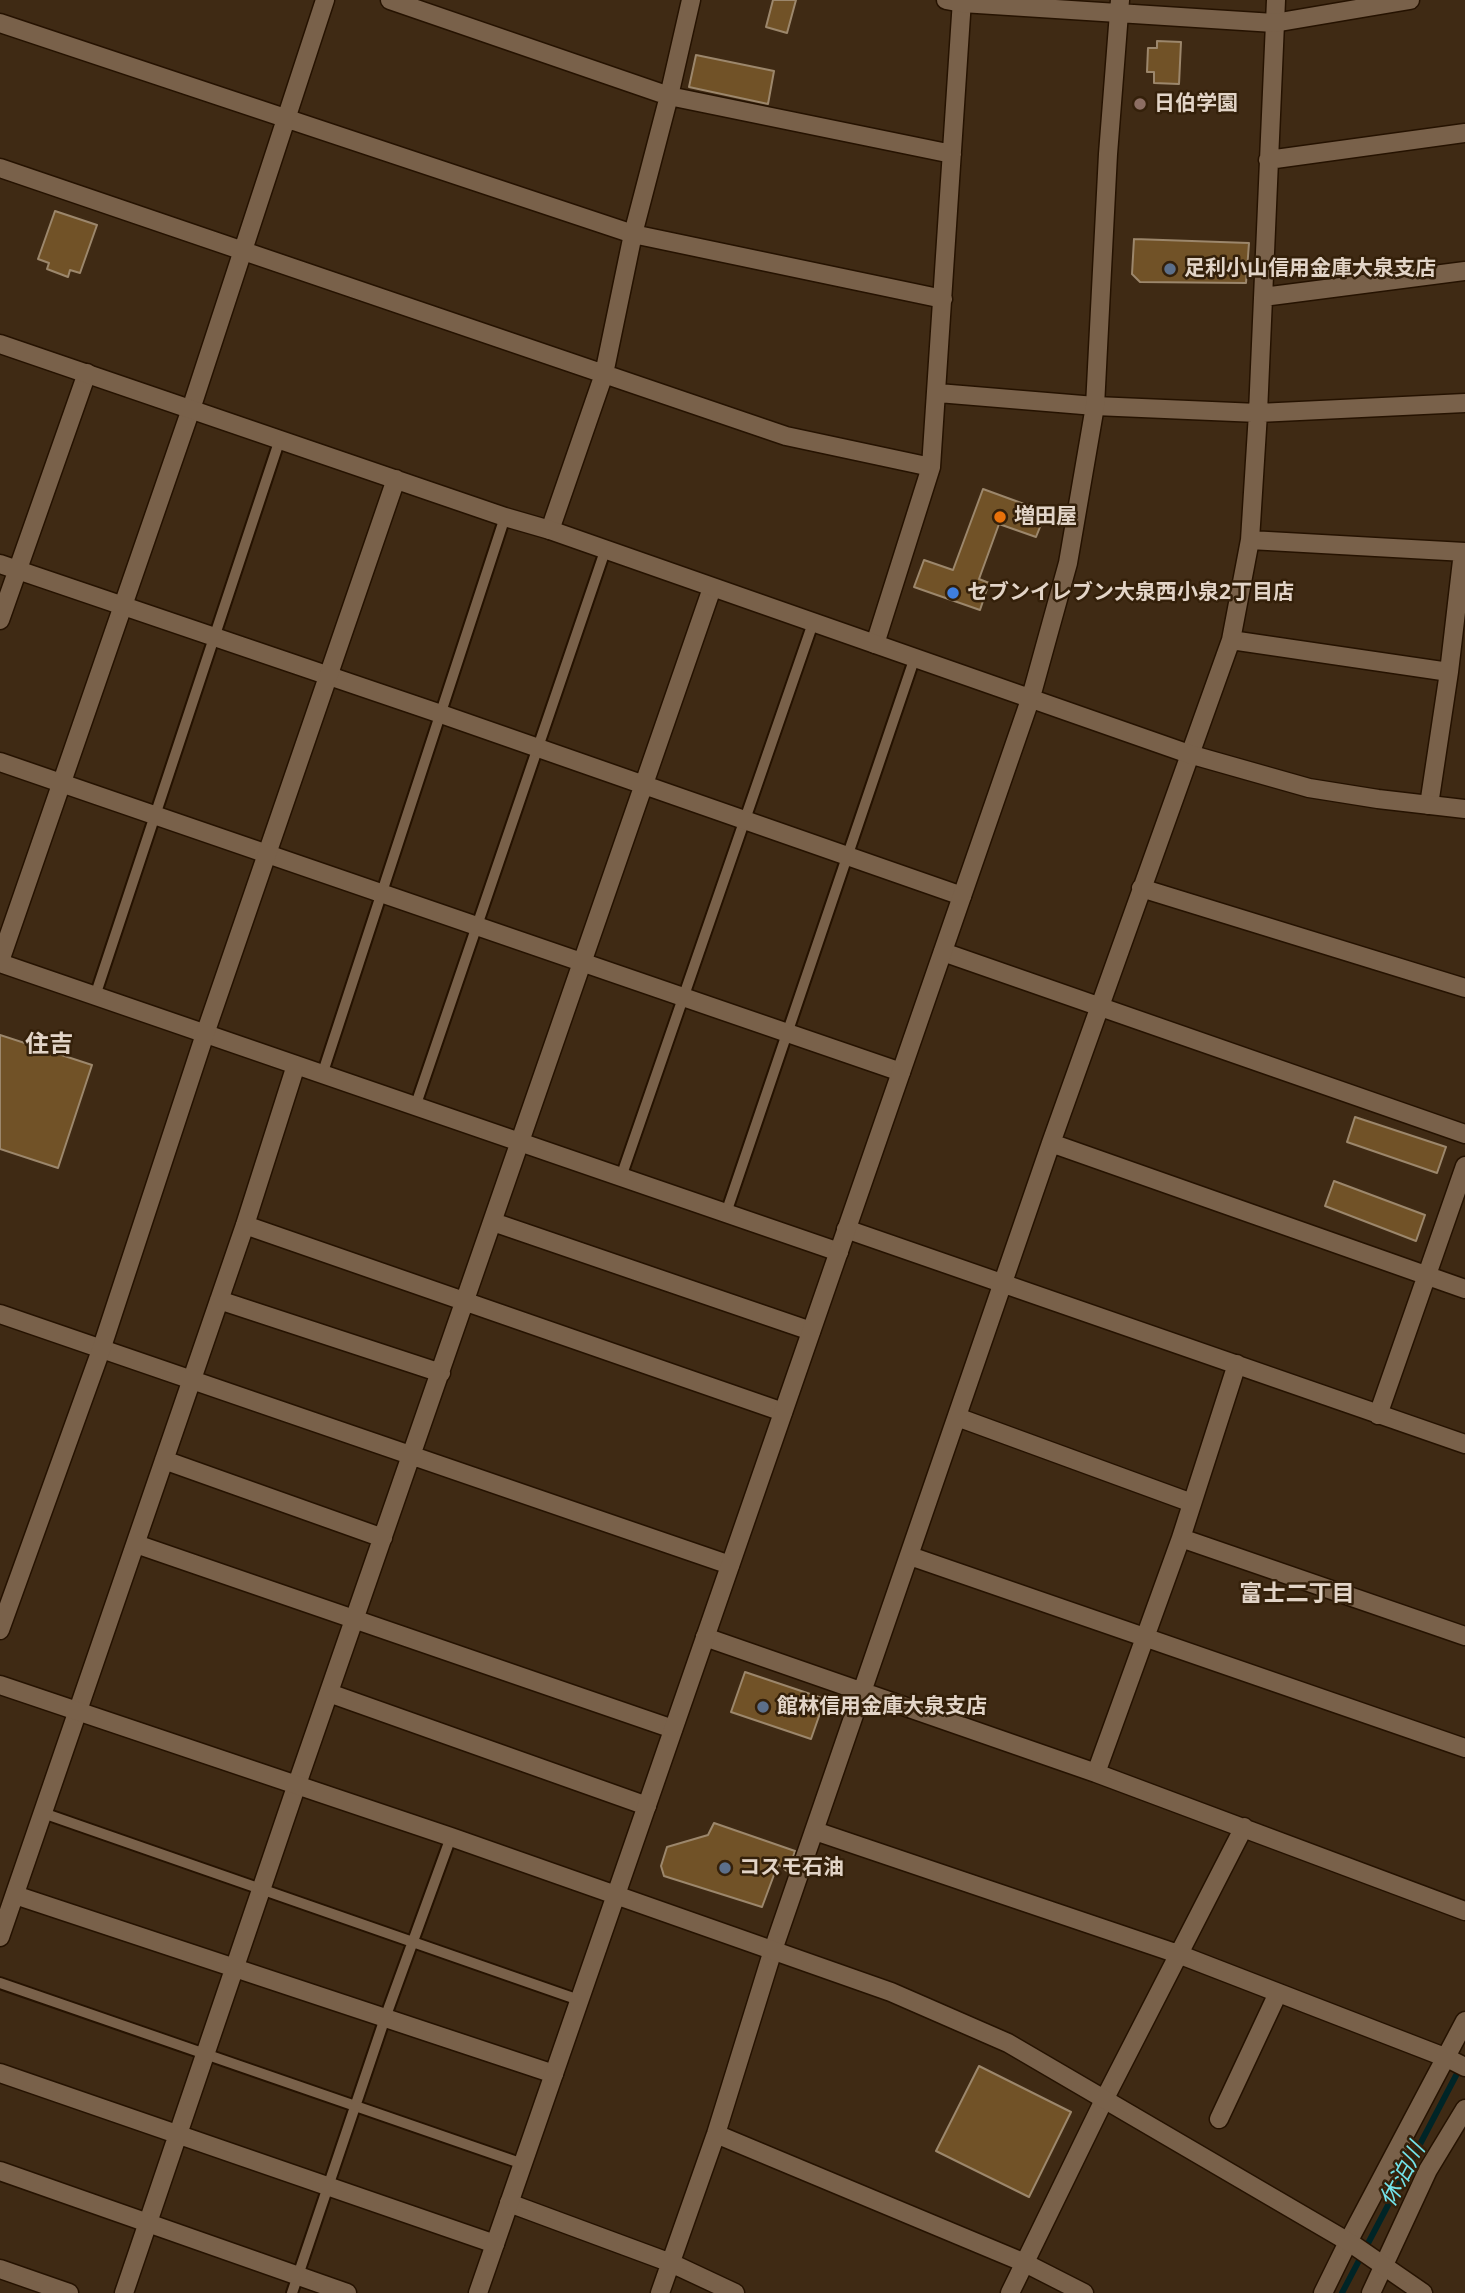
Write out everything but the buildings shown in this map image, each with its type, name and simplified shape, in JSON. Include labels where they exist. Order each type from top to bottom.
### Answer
[{"type":"street","points":[[325,0],[191,409],[0,962],[839,1252]]},
{"type":"street","points":[[390,0],[669,96],[952,154]]},
{"type":"street","points":[[550,530],[604,374],[633,234],[691,0]]},
{"type":"street","points":[[660,2293],[716,2134],[773,1950],[1051,1143],[1231,640],[1250,540],[1276,0]]},
{"type":"street","points":[[875,644],[931,467],[952,154],[957,1],[1120,7],[1274,23],[1410,0]]},
{"type":"street","points":[[478,2293],[1031,697],[1068,563],[1095,406],[1108,154],[1120,7]]},
{"type":"street","points":[[0,23],[633,234],[943,299]]},
{"type":"street","points":[[1268,160],[1465,133]]},
{"type":"street","points":[[0,168],[786,436],[931,467]]},
{"type":"street","points":[[1263,297],[1465,271]]},
{"type":"street","points":[[0,344],[505,517],[550,530],[1189,754],[1309,788],[1465,809]]},
{"type":"street","points":[[0,620],[87,373]]},
{"type":"street","points":[[938,393],[1095,406],[1258,413],[1465,403]]},
{"type":"street","points":[[0,1630],[101,1350],[205,1034],[396,479]]},
{"type":"street","points":[[1250,540],[1464,552],[1429,805]]},
{"type":"street","points":[[0,564],[962,896]]},
{"type":"street","points":[[124,2293],[296,1787],[712,588]]},
{"type":"street","points":[[1231,640],[1449,672]]},
{"type":"street","points":[[0,762],[901,1072]]},
{"type":"street","points":[[1141,888],[1465,988]]},
{"type":"street","points":[[943,952],[1465,1134]]},
{"type":"street","points":[[0,1937],[245,1225],[296,1065]]},
{"type":"street","points":[[1051,1143],[1465,1289]]},
{"type":"street","points":[[1378,1415],[1465,1166]]},
{"type":"street","points":[[493,1222],[811,1331]]},
{"type":"street","points":[[245,1225],[783,1412]]},
{"type":"street","points":[[846,1229],[1465,1444]]},
{"type":"street","points":[[219,1300],[441,1373]]},
{"type":"street","points":[[0,1314],[730,1565]]},
{"type":"street","points":[[1096,1773],[1181,1538],[1237,1364]]},
{"type":"street","points":[[957,1417],[1192,1503]]},
{"type":"street","points":[[164,1460],[383,1538]]},
{"type":"street","points":[[1181,1538],[1465,1636]]},
{"type":"street","points":[[135,1544],[673,1729]]},
{"type":"street","points":[[910,1556],[1465,1748]]},
{"type":"street","points":[[705,1637],[1096,1773],[1465,1911]]},
{"type":"street","points":[[0,1685],[296,1787],[451,1837],[891,1992],[1008,2043],[1350,2243],[1423,2293]]},
{"type":"street","points":[[329,1693],[647,1805]]},
{"type":"street","points":[[1010,2293],[1104,2100],[1244,1827]]},
{"type":"street","points":[[815,1831],[1178,1954],[1465,2067]]},
{"type":"street","points":[[15,1895],[554,2074]]},
{"type":"street","points":[[1219,2119],[1278,1993]]},
{"type":"street","points":[[1323,2293],[1465,2021]]},
{"type":"street","points":[[0,2073],[495,2244]]},
{"type":"street","points":[[1371,2293],[1378,2263],[1428,2170],[1465,2109]]},
{"type":"street","points":[[716,2134],[1025,2263],[1084,2293]]},
{"type":"street","points":[[0,2171],[148,2223],[295,2284],[347,2293]]},
{"type":"street","points":[[509,2203],[670,2263],[735,2293]]},
{"type":"street","points":[[0,2269],[69,2293]]},
{"type":"lane","points":[[95,996],[280,439]]},
{"type":"lane","points":[[322,1075],[505,517]]},
{"type":"lane","points":[[415,1107],[605,551]]},
{"type":"lane","points":[[621,1177],[813,623]]},
{"type":"lane","points":[[726,1213],[915,657]]},
{"type":"lane","points":[[43,1813],[579,2000]]},
{"type":"lane","points":[[295,2284],[385,2018],[451,1837]]},
{"type":"lane","points":[[0,1983],[523,2164]]},
{"type":"waterway","name":"休泊川","points":[[1342,2293],[1461,2066]]},
{"type":"place","name":"日伯学園","points":[[1140,104]]},
{"type":"place","name":"足利小山信用金庫大泉支店","points":[[1170,269]]},
{"type":"place","name":"増田屋","points":[[1000,517]]},
{"type":"place","name":"セブンイレブン大泉西小泉2丁目店","points":[[953,593]]},
{"type":"place","name":"館林信用金庫大泉支店","points":[[763,1707]]},
{"type":"place","name":"コスモ石油","points":[[725,1868]]},
{"type":"district","name":"住吉","points":[[49,1045]]},
{"type":"district","name":"富士二丁目","points":[[1297,1594]]}]
